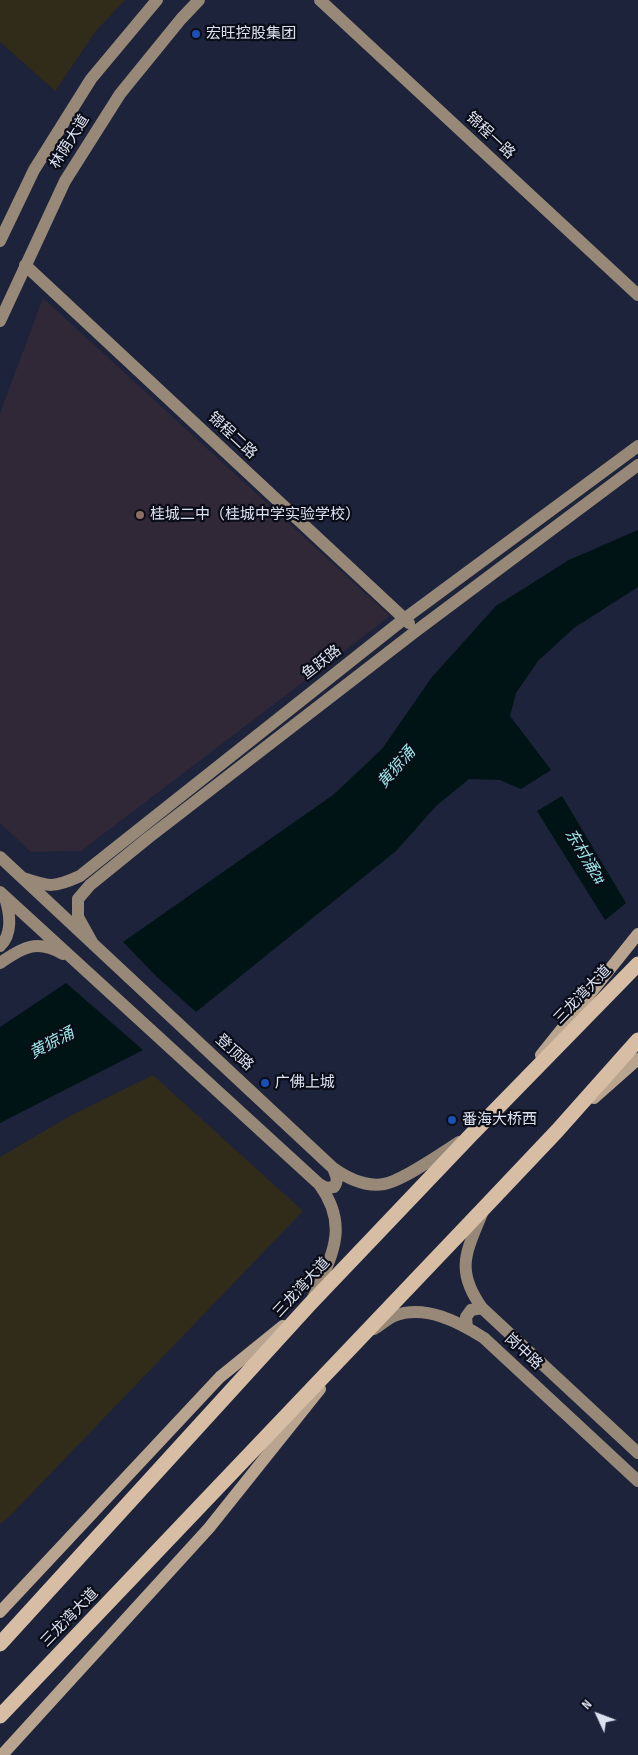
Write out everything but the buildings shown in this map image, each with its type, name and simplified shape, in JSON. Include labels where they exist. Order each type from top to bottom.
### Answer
[{"type":"highway","name":"三龙湾大道","points":[[0,1644],[310,1304],[638,964]]},
{"type":"highway","name":"三龙湾大道","points":[[0,1716],[557,1131],[638,1040]]},
{"type":"main road","points":[[499,1107],[638,934]]},
{"type":"main road","points":[[557,1131],[638,1059]]},
{"type":"main road","points":[[0,1612],[220,1377],[310,1304]]},
{"type":"main road","points":[[2,1755],[208,1528],[362,1337]]},
{"type":"street","name":"林荫大道","points":[[0,240],[34,170],[91,79],[156,0]]},
{"type":"street","name":"林荫大道","points":[[0,322],[65,181],[120,94],[181,19],[199,0]]},
{"type":"street","name":"锦程一路","points":[[320,0],[638,295]]},
{"type":"street","name":"锦程二路","points":[[25,265],[416,631]]},
{"type":"street","name":"鱼跃路","points":[[23,878],[45,886],[63,884],[80,876],[404,619],[638,446]]},
{"type":"street","points":[[93,944],[78,917],[78,899],[90,885],[416,631],[638,465]]},
{"type":"street","name":"登顶路","points":[[0,857],[333,1168],[346,1178],[362,1183],[384,1184],[404,1176],[470,1136]]},
{"type":"street","points":[[0,946],[9,929],[10,912],[2,893]]},
{"type":"street","points":[[2,893],[319,1184],[329,1198],[335,1214],[336,1238],[327,1267],[310,1304]]},
{"type":"street","points":[[0,963],[32,946],[50,946],[79,962]]},
{"type":"street","points":[[319,1184],[326,1188],[334,1187],[337,1183],[333,1168]]},
{"type":"street","name":"岗中路","points":[[485,1207],[466,1253],[465,1268],[467,1282],[474,1298],[482,1308],[638,1453]]},
{"type":"street","points":[[467,1327],[466,1317],[471,1310],[482,1308]]},
{"type":"street","name":"岗中路","points":[[362,1337],[394,1316],[412,1312],[439,1316],[467,1327],[484,1338],[638,1481]]},
{"type":"shaded area","points":[[0,0],[125,0],[96,31],[55,91],[0,42]]},
{"type":"shaded area","name":"桂城二中（桂城中学实验学校）","points":[[43,298],[390,616],[81,851],[31,852],[0,823],[0,413]]},
{"type":"shaded area","points":[[153,1075],[303,1211],[8,1518],[0,1524],[0,1157],[70,1116]]},
{"type":"water","name":"黄猄涌","points":[[638,530],[638,587],[574,628],[538,661],[516,693],[510,716],[551,770],[521,789],[500,780],[469,779],[436,806],[396,851],[196,1012],[157,977],[123,942],[333,795],[382,749],[432,677],[496,606],[569,560]]},
{"type":"water","name":"东村涌2#","points":[[562,796],[626,903],[605,920],[537,811]]},
{"type":"water","name":"黄猄涌","points":[[66,983],[143,1050],[0,1123],[0,1027]]},
{"type":"place","name":"宏旺控股集团","points":[[196,34]]},
{"type":"place","name":"桂城二中（桂城中学实验学校）","points":[[140,515]]},
{"type":"place","name":"广佛上城","points":[[265,1083]]},
{"type":"place","name":"番海大桥西","points":[[452,1120]]}]
